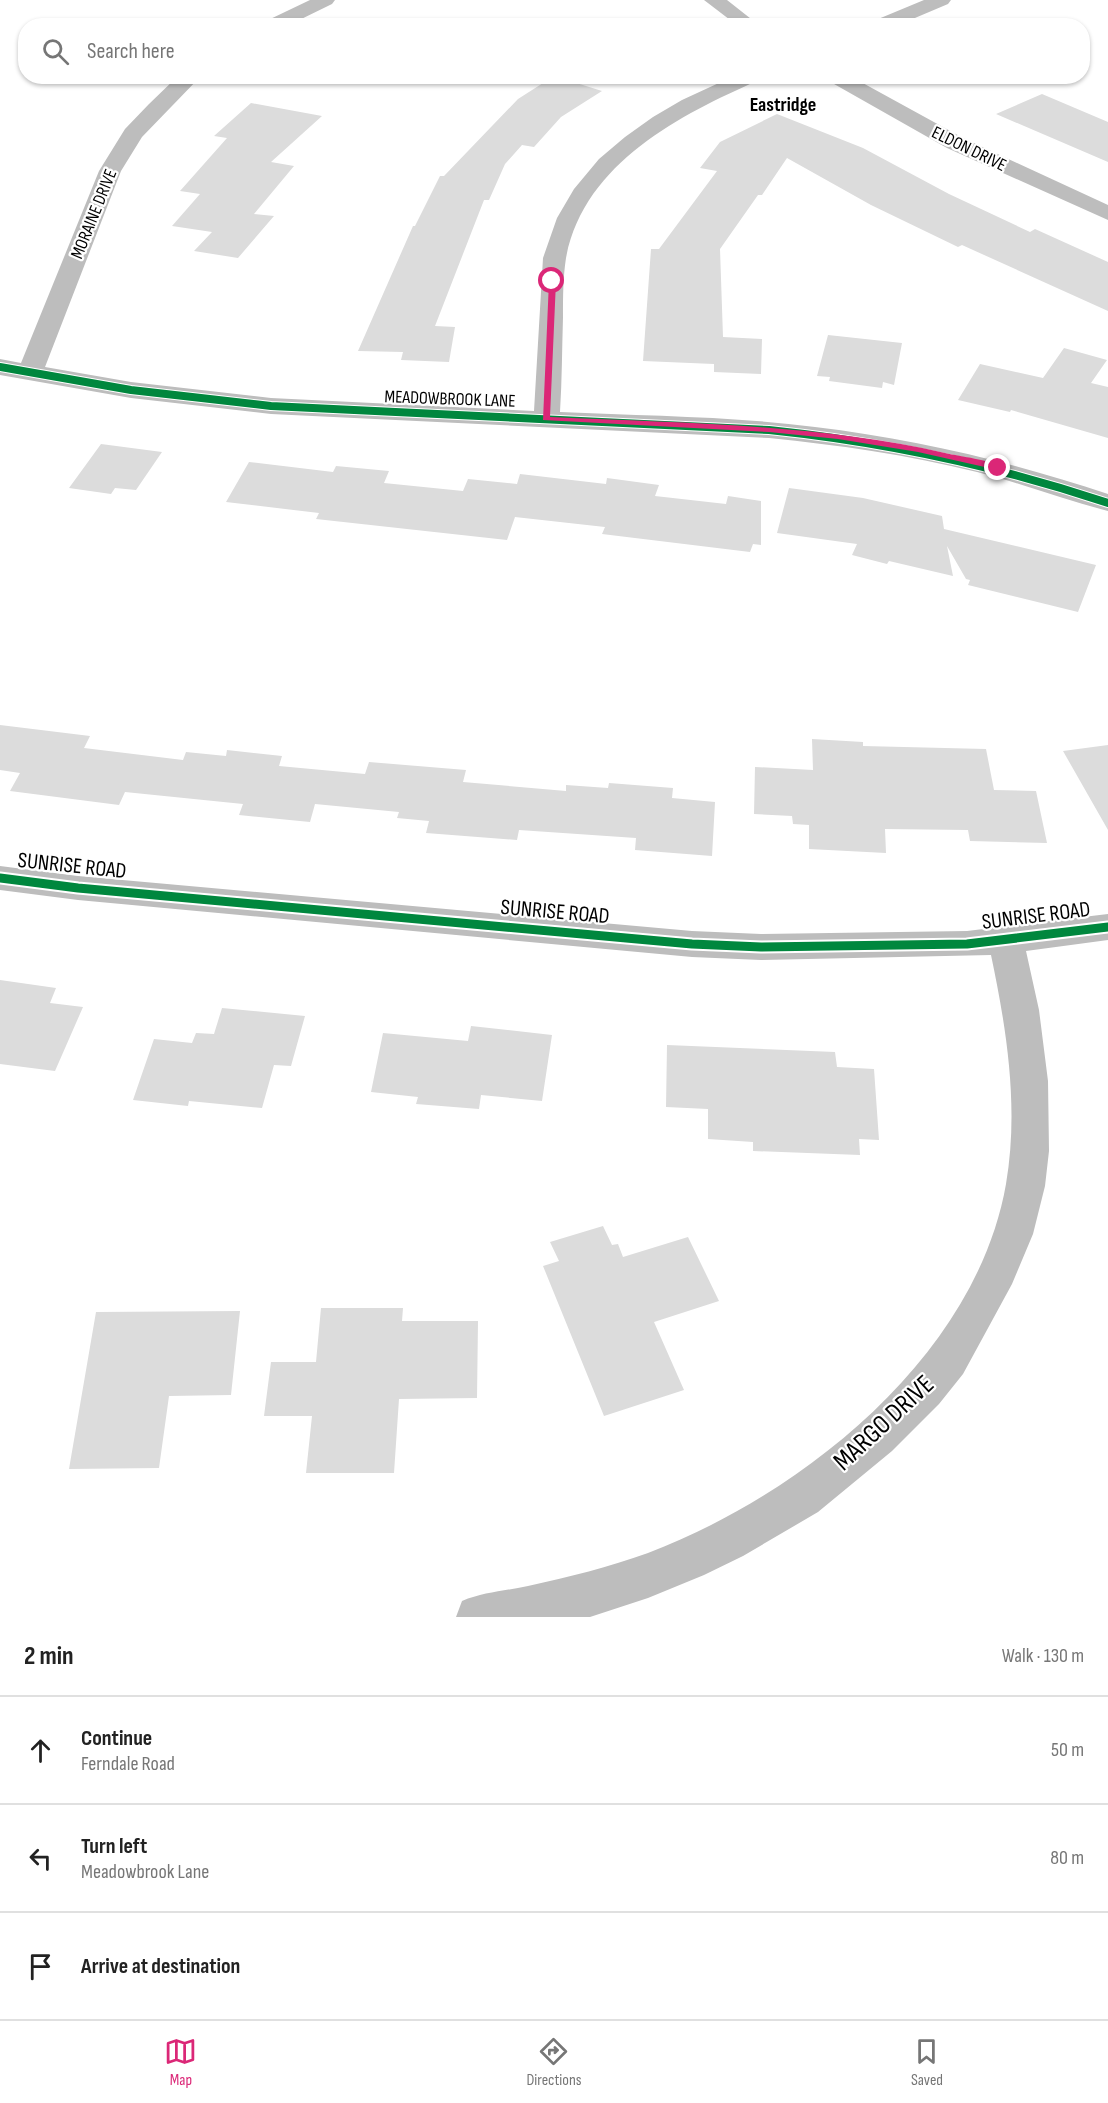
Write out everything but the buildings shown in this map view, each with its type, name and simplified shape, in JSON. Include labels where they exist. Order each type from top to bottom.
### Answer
[{"type":"street","points":[[288,18],[325,0]]},
{"type":"street","points":[[714,0],[740,18]]},
{"type":"street","points":[[897,18],[941,0]]},
{"type":"street","name":"MORAINE DRIVE","points":[[30,372],[110,171],[133,134],[182,84]]},
{"type":"street","points":[[546,419],[552,281],[556,252],[567,218],[607,163],[636,137],[671,114],[735,84]]},
{"type":"street","name":"ELDON DRIVE","points":[[849,84],[964,147],[1108,213]]},
{"type":"street","name":"MEADOWBROOK LANE","points":[[0,367],[152,393],[271,406],[769,430],[878,443],[998,468],[1108,503]]},
{"type":"street","name":"SUNRISE ROAD","points":[[0,878],[78,888],[692,944],[830,948],[1006,941],[1108,927]]},
{"type":"street","name":"MARGO DRIVE","points":[[479,1617],[555,1603],[614,1587],[669,1568],[723,1544],[804,1496],[878,1436],[943,1368],[991,1287],[1017,1221],[1030,1153],[1031,1087],[1027,1045],[1006,941]]},
{"type":"cycle path","points":[[0,367],[131,390],[271,406],[813,434],[899,447],[983,465],[1108,503]]},
{"type":"cycle path","points":[[0,878],[78,888],[692,944],[761,947],[967,944],[1108,927]]},
{"type":"district","name":"Eastridge","points":[[783,105]]},
{"type":"route","points":[[552,281],[546,419],[769,430],[838,437],[918,450],[998,468]]}]
